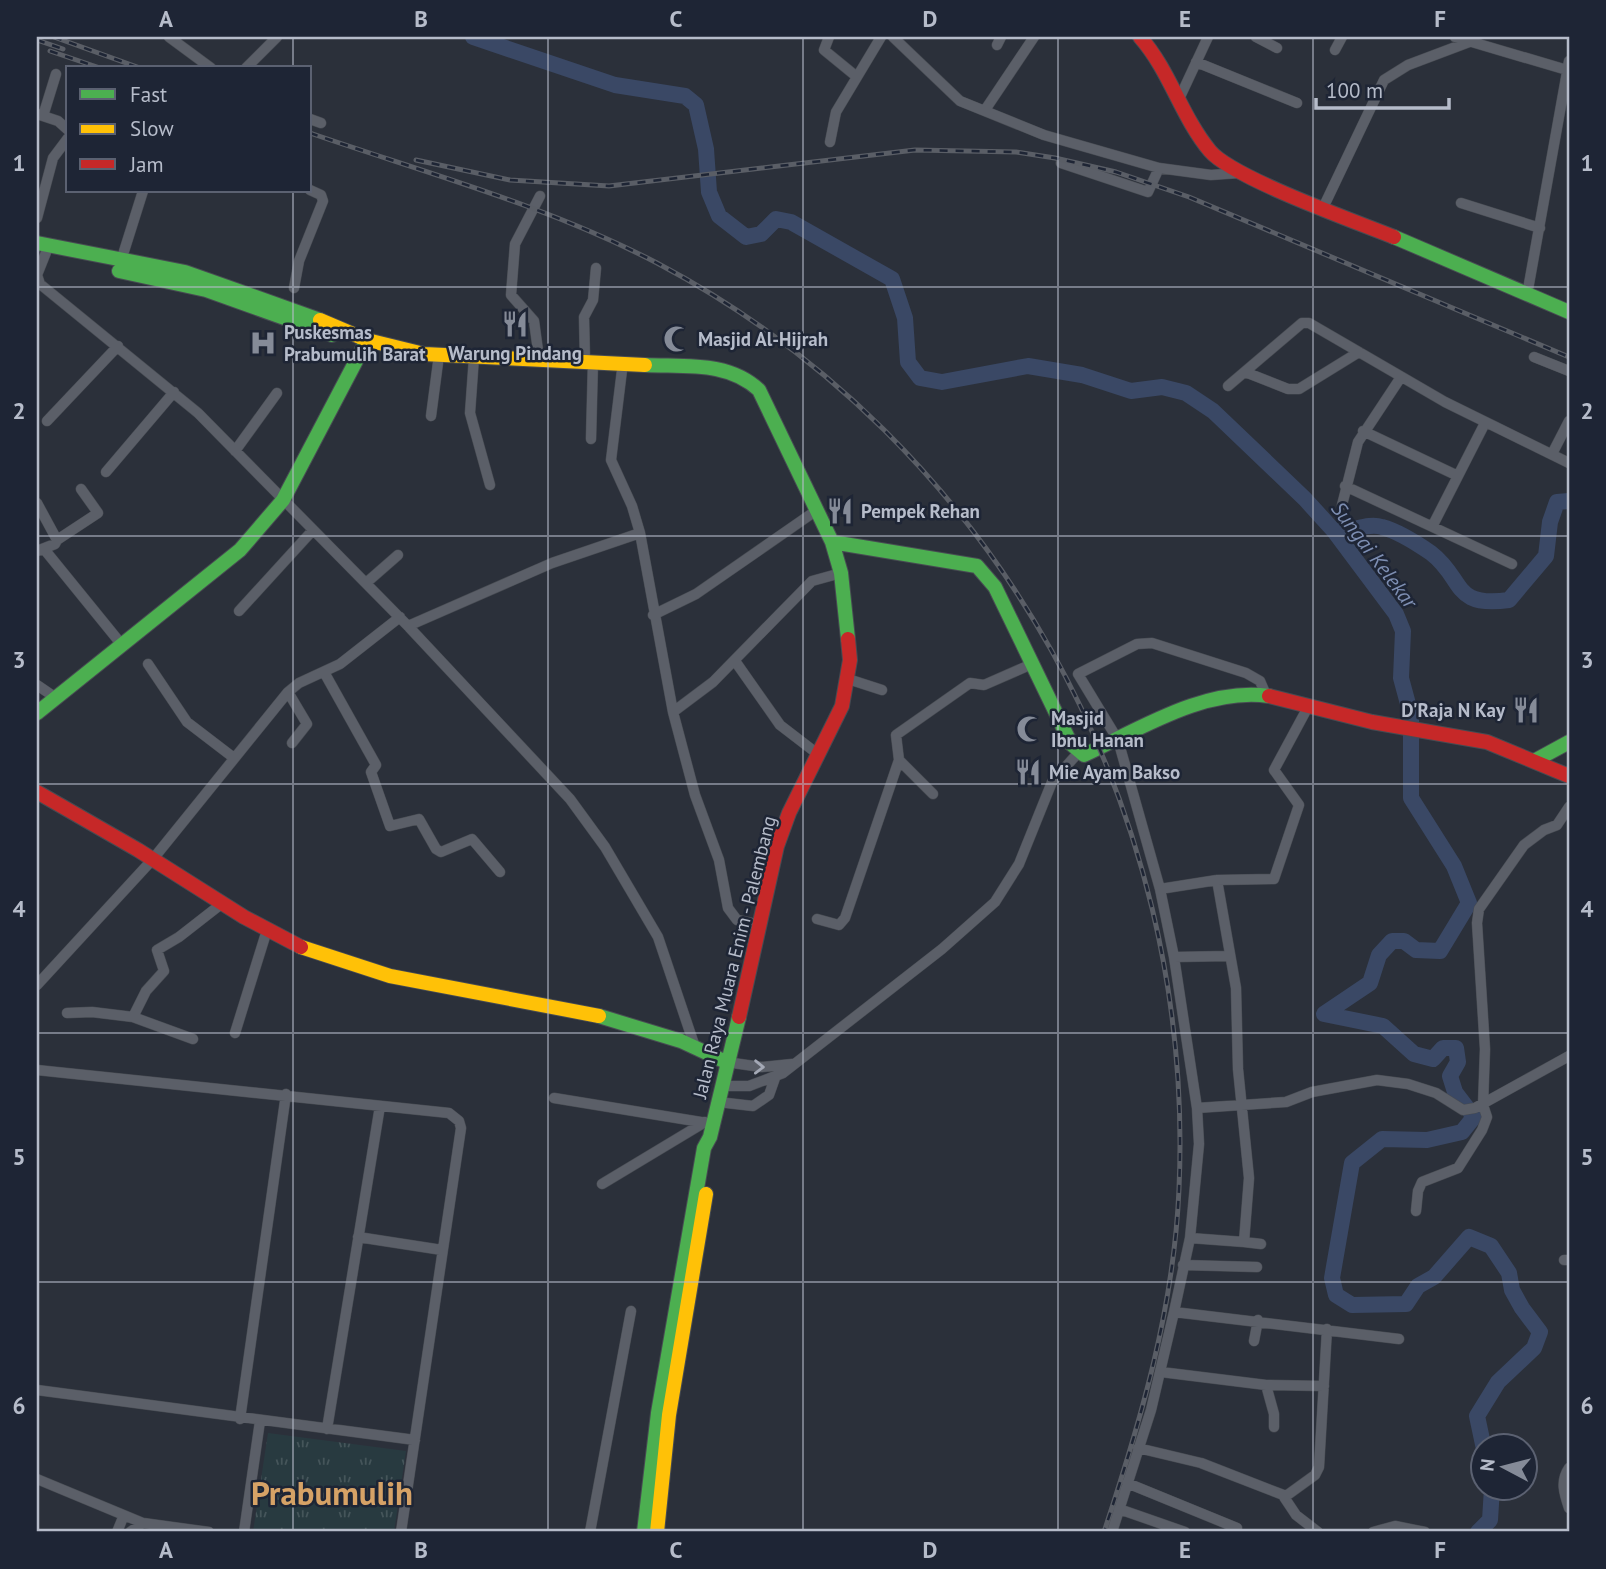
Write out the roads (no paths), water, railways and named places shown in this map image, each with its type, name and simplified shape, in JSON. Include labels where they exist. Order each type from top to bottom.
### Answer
[{"type":"main road","points":[[1140,37],[1149,45],[1180,97],[1203,144],[1214,158],[1239,173],[1569,312]]},
{"type":"main road","name":"Jalan Raya Muara Enim - Palembang","points":[[42,249],[120,266],[211,279],[336,325],[361,338],[439,355],[589,360],[724,369],[753,382],[760,390],[817,510],[832,542],[841,573],[847,614],[848,679],[842,706],[789,813],[777,846],[761,925],[718,1102],[709,1128],[657,1413],[644,1532]]},
{"type":"main road","points":[[37,713],[240,550],[283,500],[361,338]]},
{"type":"main road","points":[[832,542],[977,566],[995,587],[1077,753],[1084,755],[1180,711],[1226,697],[1266,695],[1401,727],[1487,742],[1536,760],[1569,776]]},
{"type":"main road","points":[[1536,760],[1569,742]]},
{"type":"main road","points":[[37,792],[153,859],[220,905],[299,947],[342,964],[461,990],[605,1015],[694,1044],[726,1062]]},
{"type":"main road","name":"Jalan Raya Muara Enim - Palembang","points":[[657,1532],[669,1415],[714,1149],[709,1128]]},
{"type":"street","points":[[169,37],[208,66]]},
{"type":"street","points":[[248,66],[277,37]]},
{"type":"street","points":[[829,37],[824,50],[857,77]]},
{"type":"street","points":[[830,142],[836,112],[881,37]]},
{"type":"street","points":[[893,37],[934,75],[949,93],[1044,135],[1159,168],[1211,175],[1239,173]]},
{"type":"street","points":[[985,110],[1034,37]]},
{"type":"street","points":[[1180,97],[1208,37]]},
{"type":"street","points":[[1256,37],[1277,48]]},
{"type":"street","points":[[1335,50],[1342,37]]},
{"type":"street","points":[[1455,37],[1568,66],[1565,116],[1527,295]]},
{"type":"street","points":[[1323,208],[1384,80],[1408,65],[1469,41]]},
{"type":"street","points":[[1196,62],[1297,103]]},
{"type":"street","points":[[56,74],[40,115],[58,121],[66,128]]},
{"type":"street","points":[[312,120],[321,123]]},
{"type":"street","points":[[37,218],[53,158],[66,140]]},
{"type":"street","points":[[1061,163],[1148,192],[1159,168]]},
{"type":"street","points":[[294,288],[299,261],[323,201],[321,195],[312,191]]},
{"type":"street","points":[[120,266],[143,192]]},
{"type":"street","points":[[539,358],[534,321],[511,295],[515,244],[540,196]]},
{"type":"street","points":[[1461,203],[1540,228]]},
{"type":"street","points":[[42,249],[37,275],[40,284],[174,392],[235,451],[400,617],[570,799],[605,847],[658,937],[694,1044]]},
{"type":"street","points":[[592,439],[589,360],[584,317],[593,300],[596,268]]},
{"type":"street","points":[[1228,386],[1306,322],[1485,423],[1569,463]]},
{"type":"street","points":[[47,421],[118,346]]},
{"type":"street","points":[[1245,372],[1288,388],[1299,389],[1359,352]]},
{"type":"street","points":[[431,416],[439,355]]},
{"type":"street","points":[[474,357],[470,413],[490,485]]},
{"type":"street","points":[[1534,357],[1569,371]]},
{"type":"street","points":[[623,362],[611,460],[632,506],[640,533],[673,712],[695,795],[719,860],[728,908],[737,920],[761,925]]},
{"type":"street","points":[[1342,505],[1345,486],[1363,431],[1401,377]]},
{"type":"street","points":[[106,472],[174,392]]},
{"type":"street","points":[[235,451],[277,393]]},
{"type":"street","points":[[1552,454],[1569,421]]},
{"type":"street","points":[[1433,525],[1485,423]]},
{"type":"street","points":[[1363,431],[1458,476]]},
{"type":"street","points":[[1345,486],[1512,564]]},
{"type":"street","points":[[81,489],[98,512],[40,550],[122,645]]},
{"type":"street","points":[[37,503],[57,540]]},
{"type":"street","points":[[653,615],[695,594],[817,510]]},
{"type":"street","points":[[239,611],[313,530]]},
{"type":"street","points":[[408,626],[552,563],[640,533]]},
{"type":"street","points":[[366,583],[398,555]]},
{"type":"street","points":[[673,712],[713,682],[812,582],[841,573]]},
{"type":"street","points":[[37,985],[153,859],[288,692],[340,664],[400,617]]},
{"type":"street","points":[[1112,1532],[1161,1372],[1189,1238],[1199,1144],[1197,1108],[1174,957],[1160,889],[1118,740],[1078,674],[1137,644],[1152,643],[1246,673],[1260,681],[1266,695]]},
{"type":"street","points":[[735,661],[780,725],[819,755]]},
{"type":"street","points":[[148,664],[187,722],[234,758]]},
{"type":"street","points":[[817,919],[843,923],[899,760],[896,735],[912,720],[970,683],[984,685],[1032,664]]},
{"type":"street","points":[[324,672],[376,765],[371,772],[390,826],[419,819],[436,849],[441,852],[472,839],[500,872]]},
{"type":"street","points":[[848,679],[882,690]]},
{"type":"street","points":[[37,685],[56,698]]},
{"type":"street","points":[[288,692],[307,724],[292,743]]},
{"type":"street","points":[[1160,889],[1217,880],[1274,879],[1299,805],[1275,774],[1275,767],[1308,707]]},
{"type":"street","points":[[721,1086],[749,1086],[775,1078],[942,949],[995,902],[1019,864],[1052,782],[1077,753]]},
{"type":"street","points":[[899,760],[933,794]]},
{"type":"street","points":[[1416,1210],[1422,1182],[1449,1173],[1465,1160],[1487,1117],[1479,1107],[1485,1049],[1477,916],[1524,845],[1544,830],[1557,825],[1569,807]]},
{"type":"street","points":[[1217,880],[1236,988],[1249,1178],[1244,1242]]},
{"type":"street","points":[[133,1017],[146,991],[164,971],[157,950],[179,937],[220,905]]},
{"type":"street","points":[[234,1033],[267,930]]},
{"type":"street","points":[[1174,957],[1229,956]]},
{"type":"street","points":[[67,1013],[92,1012],[133,1017],[193,1039]]},
{"type":"street","points":[[1197,1108],[1242,1102],[1286,1102],[1312,1092],[1377,1080],[1418,1087],[1436,1094],[1462,1110],[1479,1107],[1569,1056]]},
{"type":"street","points":[[726,1062],[761,1067],[792,1064]]},
{"type":"street","points":[[37,1070],[449,1113],[459,1121],[461,1128],[401,1532]]},
{"type":"street","points":[[718,1102],[753,1106],[769,1095],[775,1078]]},
{"type":"street","points":[[240,1419],[286,1094]]},
{"type":"street","points":[[554,1098],[709,1128]]},
{"type":"street","points":[[327,1429],[380,1106]]},
{"type":"street","points":[[602,1184],[709,1128]]},
{"type":"street","points":[[358,1237],[442,1250]]},
{"type":"street","points":[[1189,1238],[1261,1244]]},
{"type":"street","points":[[1183,1265],[1257,1267]]},
{"type":"street","points":[[590,1532],[631,1311]]},
{"type":"street","points":[[1174,1312],[1399,1339]]},
{"type":"street","points":[[1254,1341],[1258,1320]]},
{"type":"street","points":[[1284,1497],[1318,1471],[1327,1329]]},
{"type":"street","points":[[1161,1372],[1266,1385],[1324,1386]]},
{"type":"street","points":[[1266,1385],[1274,1414],[1274,1427]]},
{"type":"street","points":[[37,1390],[240,1419],[415,1440]]},
{"type":"street","points":[[244,1532],[260,1421]]},
{"type":"street","points":[[1138,1448],[1201,1463],[1284,1497],[1292,1505],[1296,1515],[1318,1532]]},
{"type":"street","points":[[1569,1468],[1563,1477],[1569,1508]]},
{"type":"street","points":[[37,1479],[143,1523],[209,1532]]},
{"type":"street","points":[[1127,1483],[1196,1514],[1237,1528]]},
{"type":"street","points":[[1119,1509],[1187,1532],[1196,1514]]},
{"type":"street","points":[[117,1532],[124,1515]]},
{"type":"street","points":[[130,1532],[143,1523]]},
{"type":"street","points":[[1373,1532],[1395,1526],[1425,1532]]},
{"type":"waterway","name":"Sungai Kelekar","points":[[473,37],[615,85],[685,96],[696,105],[706,149],[709,192],[719,216],[746,237],[761,234],[776,219],[791,222],[892,279],[905,318],[908,362],[920,378],[942,382],[1028,366],[1082,375],[1131,391],[1162,387],[1186,393],[1213,411],[1305,499],[1334,531],[1396,614],[1403,631],[1401,678],[1411,715],[1411,798],[1454,866],[1469,903],[1440,951],[1416,950],[1404,941],[1392,941],[1379,955],[1370,983],[1324,1014],[1383,1026],[1414,1054],[1433,1059],[1443,1048],[1456,1048],[1458,1062],[1450,1076],[1455,1092],[1474,1117],[1462,1132],[1427,1140],[1382,1139],[1352,1163],[1332,1278],[1336,1295],[1352,1305],[1406,1304],[1418,1286],[1434,1277],[1469,1237],[1491,1246],[1509,1273],[1512,1290],[1522,1308],[1540,1332],[1534,1348],[1498,1382],[1477,1416],[1480,1432]]},
{"type":"waterway","points":[[1334,531],[1370,526],[1388,529],[1431,553],[1468,596],[1477,600],[1509,600],[1546,556],[1550,522],[1557,502],[1569,501]]},
{"type":"waterway","name":"Sungai Kelekar","points":[[1478,1532],[1490,1520],[1491,1502]]},
{"type":"railway","points":[[54,37],[134,66]]},
{"type":"railway","points":[[37,40],[63,49]]},
{"type":"railway","points":[[50,51],[94,66]]},
{"type":"railway","points":[[312,134],[573,224],[657,263],[777,339],[884,430],[976,534],[1051,651],[1111,776],[1152,909],[1175,1047],[1179,1189],[1170,1277],[1143,1406],[1104,1532]]},
{"type":"railway","points":[[416,160],[510,180],[609,186],[915,150],[1016,152],[1055,158],[1116,172],[1189,197],[1569,357]]},
{"type":"place","name":"Warung Pindang","points":[[515,324]]},
{"type":"place","name":"Masjid Al-Hijrah","points":[[677,339]]},
{"type":"place","name":"Puskesmas Prabumulih Barat","points":[[263,343]]},
{"type":"place","name":"Pempek Rehan","points":[[840,511]]},
{"type":"place","name":"D'Raja N Kay","points":[[1526,710]]},
{"type":"place","name":"Masjid Ibnu Hanan","points":[[1030,729]]},
{"type":"place","name":"Mie Ayam Bakso","points":[[1028,772]]},
{"type":"district","name":"Prabumulih","points":[[332,1493]]}]
